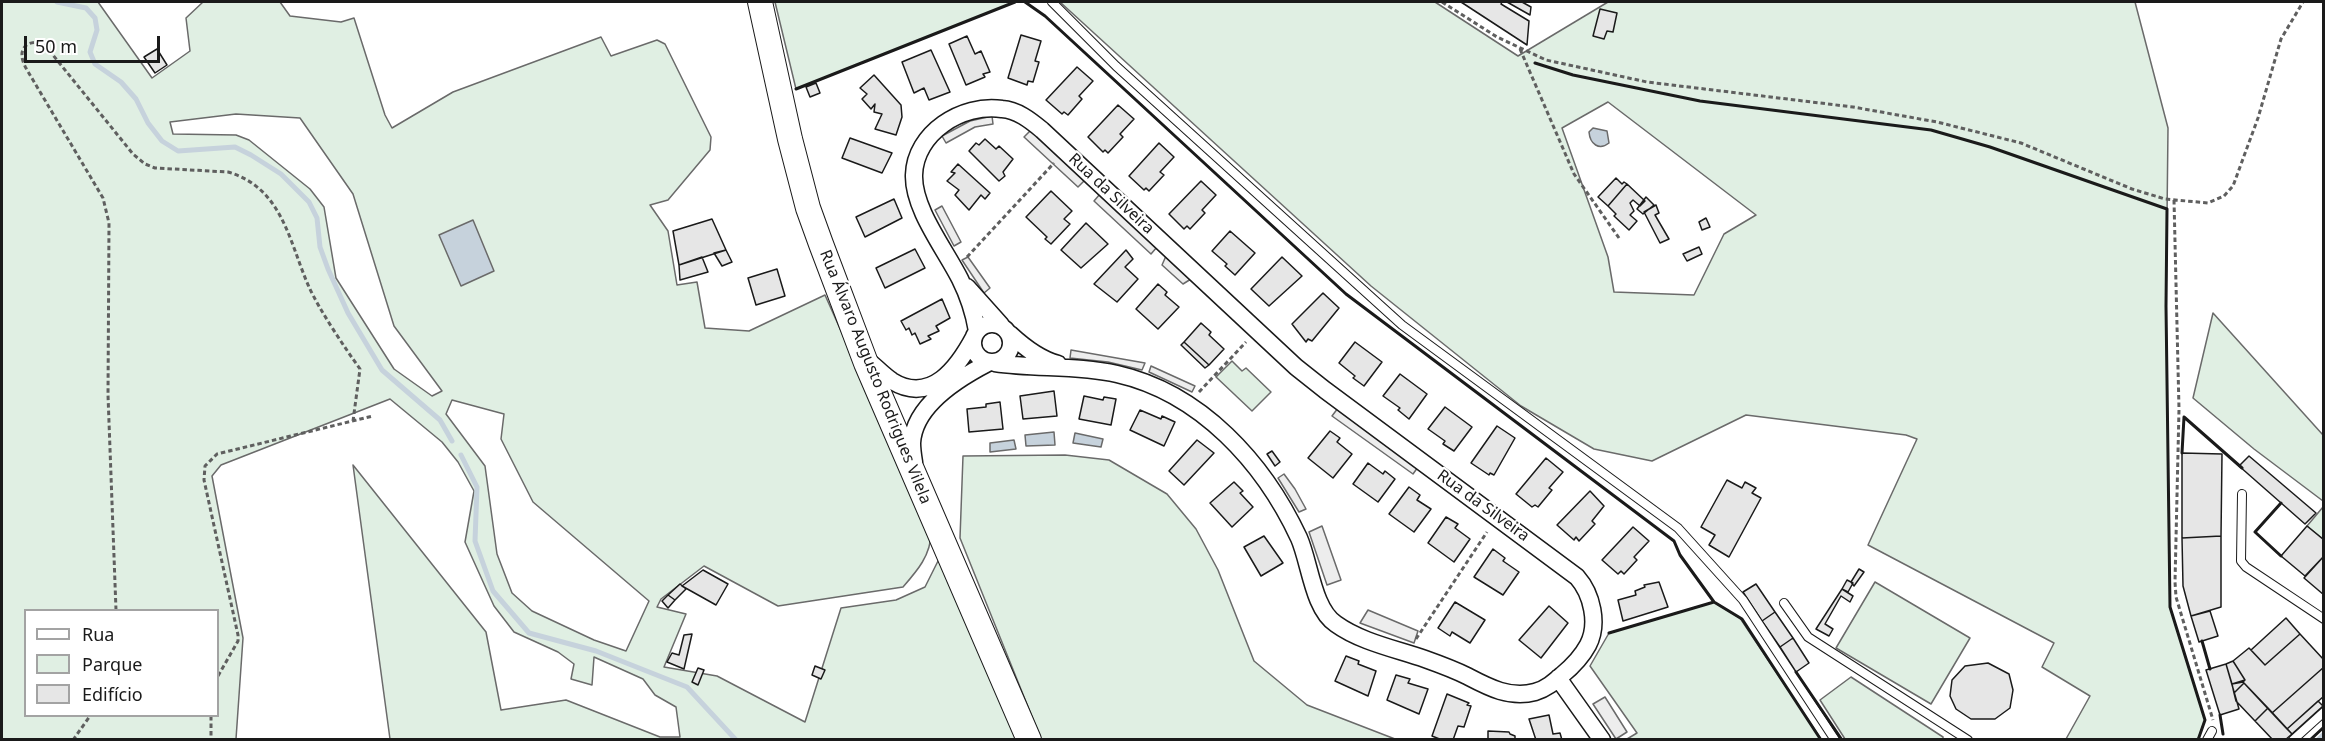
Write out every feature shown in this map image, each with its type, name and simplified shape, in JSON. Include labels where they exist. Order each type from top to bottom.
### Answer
[{"type":"main road","name":"Rua Álvaro Augusto Rodrigues Vilela","points":[[760,2],[790,139],[808,208],[863,356],[1029,740]]},
{"type":"street","name":"Rua da Silveira","points":[[989,108],[1004,109],[1029,120],[1065,151],[1257,330],[1325,390],[1577,577],[1585,586],[1590,598],[1592,632],[1579,660],[1551,685],[1535,692],[1496,691],[1445,667],[1355,634],[1331,620],[1321,605],[1303,547],[1262,475],[1220,429],[1187,404],[1140,381],[1117,375],[1070,368],[1021,367],[982,360],[974,350],[975,334],[971,306],[957,274],[919,204],[915,192],[915,162],[925,140],[933,131],[969,112],[989,108]]},
{"type":"street","name":"Rua da Silveira","points":[[957,274],[1005,330],[1025,348],[1049,362],[1070,368]]},
{"type":"street","points":[[863,356],[892,381],[908,387],[921,388],[937,383],[954,369],[975,334],[989,324],[1005,330],[1012,346],[1010,352],[1001,361],[992,363],[945,388],[916,422],[909,425],[900,423],[890,416],[896,395],[900,390],[908,387]]},
{"type":"street","points":[[916,478],[912,443],[915,429],[928,408]]},
{"type":"street","points":[[1558,678],[1602,740]]},
{"type":"lane","points":[[1052,2],[1116,66],[1402,326],[1678,528],[1743,600],[1835,740]]},
{"type":"lane","points":[[2242,494],[2241,561],[2246,567],[2324,619]]},
{"type":"lane","points":[[1784,603],[1808,637],[1968,740]]},
{"type":"lane","points":[[2293,740],[2324,712]]},
{"type":"lane","points":[[2207,740],[2212,731]]},
{"type":"path","points":[[1442,2],[1497,37],[1546,60],[1647,82],[1853,107],[2000,136],[2132,189],[2174,200],[2208,203],[2215,201],[2233,186],[2258,118],[2281,39],[2303,2]]},
{"type":"path","points":[[116,609],[108,395],[109,223],[103,198],[22,58],[22,50],[31,42],[38,41],[44,44],[133,154],[145,164],[155,168],[228,172],[238,175],[270,197],[281,215],[310,290],[360,369],[353,421]]},
{"type":"path","points":[[1520,48],[1574,174],[1618,238]]},
{"type":"path","points":[[957,274],[975,249],[1065,151]]},
{"type":"path","points":[[2174,200],[2179,409],[2176,597],[2213,718],[2212,731]]},
{"type":"path","points":[[1187,404],[1257,330]]},
{"type":"path","points":[[219,674],[238,641],[238,635],[204,480],[205,466],[217,454],[373,416]]},
{"type":"path","points":[[1407,653],[1497,517]]},
{"type":"path","points":[[73,740],[89,717]]},
{"type":"path","points":[[211,717],[211,740]]},
{"type":"green space","points":[[2,2],[98,2],[152,78],[190,51],[186,18],[203,2],[280,2],[290,16],[341,22],[354,18],[385,115],[392,128],[453,92],[601,37],[611,56],[657,40],[665,44],[711,137],[710,150],[668,200],[650,205],[668,231],[677,285],[697,282],[705,328],[749,331],[825,295],[931,533],[926,556],[903,587],[778,606],[704,566],[661,599],[657,607],[686,614],[664,667],[717,676],[805,722],[841,608],[896,600],[925,587],[939,559],[1017,739],[390,739],[353,465],[486,632],[501,710],[566,700],[660,737],[680,737],[676,707],[655,695],[643,679],[594,657],[592,685],[571,679],[574,664],[558,652],[514,632],[494,606],[465,542],[474,491],[458,462],[442,442],[390,399],[221,465],[212,476],[243,638],[236,739],[2,739]],"holes":[[[236,114],[300,118],[353,194],[394,326],[442,391],[432,396],[394,369],[336,278],[324,207],[310,189],[249,140],[236,135],[173,134],[170,122]],[[452,400],[504,414],[501,439],[533,502],[649,601],[626,651],[594,640],[532,611],[512,593],[497,554],[485,466],[446,414]]]},
{"type":"green space","points":[[775,2],[1015,2],[796,89]]},
{"type":"green space","points":[[1060,2],[1435,2],[1518,56],[1608,2],[2135,2],[2168,128],[2166,306],[2170,607],[2205,720],[2198,739],[2066,739],[2090,696],[2042,667],[2054,643],[1868,545],[1917,439],[1906,435],[1746,415],[1652,461],[1594,449],[1521,406],[1371,286]],"holes":[[[1608,102],[1756,215],[1724,234],[1694,295],[1614,292],[1608,257],[1562,128]]]},
{"type":"green space","points":[[2213,313],[2323,435],[2323,501],[2254,449],[2193,398]]},
{"type":"green space","points":[[1232,361],[1242,371],[1246,368],[1271,392],[1252,411],[1216,377]]},
{"type":"green space","points":[[1065,455],[1109,460],[1167,494],[1196,529],[1218,570],[1254,661],[1307,705],[1395,739],[1041,739],[960,538],[963,456]]},
{"type":"green space","points":[[2323,507],[2323,539],[2307,526]]},
{"type":"green space","points":[[1875,582],[1970,638],[1931,704],[1836,648]]},
{"type":"green space","points":[[1714,602],[1740,618],[1821,739],[1627,739],[1637,733],[1590,666],[1609,633]]},
{"type":"green space","points":[[1851,677],[1943,739],[1845,739],[1820,700]]},
{"type":"shaded area","points":[[992,116],[993,124],[975,127],[946,143],[942,136],[970,121]]},
{"type":"shaded area","points":[[1593,128],[1607,131],[1609,143],[1599,146],[1593,143],[1589,132]]},
{"type":"shaded area","points":[[1031,130],[1085,180],[1078,187],[1024,137]]},
{"type":"shaded area","points":[[1100,194],[1157,247],[1151,254],[1094,201]]},
{"type":"shaded area","points":[[942,206],[961,242],[954,246],[935,210]]},
{"type":"shaded area","points":[[473,220],[494,271],[461,286],[439,235]]},
{"type":"shaded area","points":[[1166,256],[1191,279],[1183,284],[1162,265]]},
{"type":"shaded area","points":[[968,257],[990,288],[984,293],[962,260]]},
{"type":"shaded area","points":[[1071,350],[1145,363],[1142,370],[1108,362],[1070,358]]},
{"type":"shaded area","points":[[1151,366],[1195,386],[1192,392],[1149,372]]},
{"type":"shaded area","points":[[1338,408],[1418,467],[1413,474],[1332,416]]},
{"type":"shaded area","points":[[1054,432],[1055,445],[1026,446],[1025,435]]},
{"type":"shaded area","points":[[1075,433],[1103,439],[1101,447],[1073,443]]},
{"type":"shaded area","points":[[1014,440],[1016,449],[990,452],[990,443]]},
{"type":"shaded area","points":[[1284,474],[1306,509],[1299,512],[1278,478]]},
{"type":"shaded area","points":[[1322,526],[1341,580],[1327,585],[1309,532]]},
{"type":"shaded area","points":[[1368,610],[1418,631],[1414,643],[1360,623]]},
{"type":"shaded area","points":[[1605,697],[1627,732],[1616,739],[1593,704]]},
{"type":"building","points":[[1461,2],[1502,2],[1501,4],[1529,21],[1527,45]]},
{"type":"building","points":[[1507,2],[1522,2],[1531,7],[1530,15]]},
{"type":"building","points":[[1600,9],[1617,13],[1613,32],[1607,31],[1604,39],[1593,36]]},
{"type":"building","points":[[1021,35],[1041,41],[1035,61],[1039,62],[1033,82],[1028,81],[1027,85],[1008,78]]},
{"type":"building","points":[[967,36],[975,54],[981,51],[990,72],[983,74],[985,77],[966,85],[949,44]]},
{"type":"building","points":[[157,49],[167,65],[155,73],[144,57]]},
{"type":"building","points":[[931,50],[950,92],[929,100],[924,88],[914,93],[902,62]]},
{"type":"building","points":[[1077,67],[1093,81],[1079,96],[1082,99],[1068,115],[1064,112],[1062,114],[1046,100]]},
{"type":"building","points":[[874,75],[901,105],[902,117],[896,135],[875,129],[882,114],[874,112],[875,104],[871,109],[862,99],[867,94],[860,88]]},
{"type":"building","points":[[816,83],[820,93],[810,97],[806,87]]},
{"type":"building","points":[[1118,105],[1134,119],[1120,134],[1123,137],[1108,153],[1105,150],[1103,152],[1088,137]]},
{"type":"building","points":[[850,138],[892,153],[882,173],[842,158]]},
{"type":"building","points":[[985,139],[996,149],[999,146],[1013,159],[1003,172],[1005,176],[999,181],[969,151],[976,143],[979,145]]},
{"type":"building","points":[[1159,143],[1174,157],[1160,172],[1164,175],[1149,191],[1146,188],[1144,190],[1129,176]]},
{"type":"building","points":[[958,164],[990,193],[985,199],[981,195],[969,210],[955,195],[959,190],[947,181],[955,173],[951,172]]},
{"type":"building","points":[[1616,178],[1622,184],[1624,182],[1627,184],[1608,206],[1598,197]]},
{"type":"building","points":[[1201,181],[1216,195],[1202,210],[1205,213],[1190,229],[1187,226],[1184,229],[1169,214]]},
{"type":"building","points":[[1627,184],[1645,201],[1640,206],[1633,200],[1630,203],[1634,211],[1630,215],[1637,221],[1629,230],[1614,216],[1616,214],[1608,206]]},
{"type":"building","points":[[1051,191],[1072,211],[1064,219],[1070,224],[1051,244],[1045,239],[1047,237],[1026,217]]},
{"type":"building","points":[[1646,197],[1654,205],[1643,214],[1637,209]]},
{"type":"building","points":[[894,199],[902,218],[865,237],[856,217]]},
{"type":"building","points":[[1656,205],[1659,213],[1655,215],[1669,239],[1660,243],[1644,212]]},
{"type":"building","points":[[1706,218],[1710,227],[1702,230],[1699,222]]},
{"type":"building","points":[[712,219],[726,250],[679,265],[673,231]]},
{"type":"building","points":[[1086,223],[1108,244],[1081,268],[1061,250]]},
{"type":"building","points":[[1230,231],[1255,253],[1235,275],[1225,266],[1227,264],[1212,251]]},
{"type":"building","points":[[1699,247],[1702,254],[1687,261],[1683,254]]},
{"type":"building","points":[[915,249],[925,268],[885,288],[876,268]]},
{"type":"building","points":[[726,250],[732,262],[722,266],[714,253]]},
{"type":"building","points":[[1126,250],[1133,259],[1125,267],[1138,279],[1117,302],[1094,284]]},
{"type":"building","points":[[702,257],[708,272],[680,280],[679,265]]},
{"type":"building","points":[[1282,257],[1302,276],[1269,306],[1251,289]]},
{"type":"building","points":[[777,269],[785,296],[756,305],[748,278]]},
{"type":"building","points":[[1158,284],[1167,292],[1165,295],[1179,307],[1158,329],[1136,309]]},
{"type":"building","points":[[1323,293],[1339,308],[1312,341],[1308,339],[1306,342],[1292,324]]},
{"type":"building","points":[[942,299],[950,318],[936,326],[939,331],[928,336],[931,339],[920,344],[915,333],[912,335],[909,328],[906,330],[901,321]]},
{"type":"building","points":[[1201,323],[1211,332],[1209,335],[1224,349],[1209,365],[1184,342]]},
{"type":"building","points":[[1184,342],[1209,365],[1205,368],[1181,345]]},
{"type":"building","points":[[1355,342],[1382,362],[1364,386],[1339,363]]},
{"type":"building","points":[[1400,374],[1427,394],[1409,419],[1398,410],[1400,408],[1383,396]]},
{"type":"building","points":[[1054,391],[1057,416],[1023,419],[1020,396]]},
{"type":"building","points":[[1084,396],[1103,400],[1104,397],[1116,399],[1111,425],[1079,419]]},
{"type":"building","points":[[1000,402],[1003,429],[969,432],[967,409],[986,407],[986,404]]},
{"type":"building","points":[[1445,407],[1472,427],[1454,451],[1443,444],[1445,441],[1428,429]]},
{"type":"building","points":[[1140,410],[1175,422],[1164,446],[1130,430]]},
{"type":"building","points":[[1497,426],[1515,438],[1494,475],[1490,473],[1489,475],[1471,463]]},
{"type":"building","points":[[1330,431],[1340,438],[1337,442],[1352,454],[1333,478],[1308,458]]},
{"type":"building","points":[[1197,440],[1214,453],[1184,485],[1169,471]]},
{"type":"building","points":[[1272,451],[1280,462],[1275,466],[1267,454]]},
{"type":"building","points":[[2182,453],[2222,454],[2221,536],[2182,538]]},
{"type":"building","points":[[2249,456],[2316,513],[2305,524],[2239,466]]},
{"type":"building","points":[[1546,458],[1563,472],[1549,488],[1552,490],[1538,507],[1535,505],[1532,507],[1516,494]]},
{"type":"building","points":[[1368,463],[1383,474],[1385,471],[1395,479],[1378,502],[1353,484]]},
{"type":"building","points":[[1727,480],[1742,488],[1745,482],[1756,488],[1752,493],[1761,498],[1729,557],[1709,545],[1715,535],[1701,527]]},
{"type":"building","points":[[1234,482],[1243,491],[1240,493],[1253,507],[1232,527],[1210,503]]},
{"type":"building","points":[[1409,487],[1420,495],[1417,500],[1431,509],[1414,532],[1389,514]]},
{"type":"building","points":[[1590,491],[1604,506],[1592,521],[1595,524],[1579,541],[1576,537],[1574,540],[1557,525]]},
{"type":"building","points":[[1446,517],[1458,524],[1455,528],[1470,539],[1454,562],[1428,543]]},
{"type":"building","points":[[2307,526],[2324,540],[2324,556],[2305,576],[2281,556]]},
{"type":"building","points":[[1633,527],[1649,541],[1634,557],[1637,560],[1624,574],[1621,571],[1618,574],[1602,560]]},
{"type":"building","points":[[1264,536],[1283,563],[1261,576],[1244,547]]},
{"type":"building","points":[[2221,536],[2221,607],[2191,616],[2183,586],[2182,538]]},
{"type":"building","points":[[1493,549],[1505,558],[1503,561],[1519,572],[1503,595],[1474,577]]},
{"type":"building","points":[[2324,556],[2324,595],[2304,578]]},
{"type":"building","points":[[1859,569],[1864,572],[1854,586],[1851,582]]},
{"type":"building","points":[[703,570],[728,584],[716,605],[682,586]]},
{"type":"building","points":[[1847,580],[1853,583],[1848,592],[1842,589]]},
{"type":"building","points":[[1659,582],[1668,607],[1623,621],[1618,600],[1636,595],[1635,591],[1645,587],[1644,585]]},
{"type":"building","points":[[680,584],[686,589],[675,600],[668,595]]},
{"type":"building","points":[[1756,584],[1775,612],[1762,621],[1743,592]]},
{"type":"building","points":[[1842,589],[1853,596],[1850,602],[1841,596],[1825,624],[1833,629],[1829,636],[1816,629]]},
{"type":"building","points":[[668,595],[675,600],[668,608],[662,601]]},
{"type":"building","points":[[1455,602],[1485,620],[1470,643],[1452,632],[1450,636],[1438,628]]},
{"type":"building","points":[[1549,606],[1568,623],[1541,658],[1519,640]]},
{"type":"building","points":[[2210,611],[2218,636],[2199,642],[2191,616]]},
{"type":"building","points":[[1775,612],[1793,638],[1780,647],[1762,621]]},
{"type":"building","points":[[2286,618],[2300,634],[2265,665],[2251,650]]},
{"type":"building","points":[[692,634],[684,669],[667,662],[672,653],[679,655],[684,635]]},
{"type":"building","points":[[2300,634],[2324,660],[2324,667],[2272,713],[2243,682],[2245,680],[2233,661],[2249,648],[2265,665]]},
{"type":"building","points":[[1793,638],[1809,663],[1796,672],[1780,647]]},
{"type":"building","points":[[1346,656],[1376,671],[1368,696],[1335,681]]},
{"type":"building","points":[[2233,661],[2245,680],[2232,684],[2226,664]]},
{"type":"building","points":[[1988,663],[2009,674],[2013,690],[2010,708],[1995,719],[1971,719],[1956,709],[1950,696],[1952,680],[1965,666]]},
{"type":"building","points":[[2226,664],[2239,709],[2220,715],[2206,670]]},
{"type":"building","points":[[815,666],[825,670],[821,679],[812,675]]},
{"type":"building","points":[[2324,667],[2324,696],[2287,729],[2272,713]]},
{"type":"building","points":[[698,668],[704,670],[698,685],[692,682]]},
{"type":"building","points":[[1396,675],[1410,679],[1408,683],[1428,689],[1419,714],[1387,700]]},
{"type":"building","points":[[2244,683],[2234,693],[2232,684]]},
{"type":"building","points":[[2244,683],[2268,708],[2255,721],[2236,701],[2234,693]]},
{"type":"building","points":[[1447,694],[1471,706],[1464,727],[1458,726],[1453,740],[1442,740],[1432,736]]},
{"type":"building","points":[[2318,701],[2323,706],[2292,734],[2287,729]]},
{"type":"building","points":[[2268,708],[2292,734],[2285,740],[2273,740],[2255,721]]},
{"type":"building","points":[[1549,715],[1553,734],[1560,733],[1562,740],[1536,740],[1529,719]]},
{"type":"building","points":[[1488,731],[1509,732],[1515,736],[1515,740],[1488,740]]},
{"type":"waterway","points":[[57,2],[86,8],[95,18],[97,30],[90,52],[95,64],[121,82],[136,99],[148,123],[162,141],[178,151],[235,147],[281,174],[309,202],[317,218],[320,247],[328,269],[348,313],[382,370],[440,420],[452,441]]},
{"type":"waterway","points":[[461,455],[477,487],[475,541],[493,591],[529,633],[596,651],[687,687],[736,740]]},
{"type":"waterway","points":[[2318,740],[2324,734]]},
{"type":"wall","points":[[796,89],[1015,2]]},
{"type":"wall","points":[[1025,2],[1045,16],[1346,294],[1674,541],[1680,555],[1714,602],[1742,619],[1821,740]]},
{"type":"wall","points":[[1535,63],[1573,75],[1700,101],[1931,130],[1990,147],[2167,209],[2170,607],[2205,720],[2198,740]]},
{"type":"wall","points":[[2182,453],[2184,417],[2242,468]]},
{"type":"wall","points":[[2281,503],[2255,532],[2281,556]]},
{"type":"wall","points":[[1609,633],[1714,602]]},
{"type":"wall","points":[[2202,641],[2210,669]]},
{"type":"wall","points":[[1796,672],[1842,740]]},
{"type":"wall","points":[[2220,715],[2223,734]]},
{"type":"wall","points":[[2310,740],[2324,727]]}]
